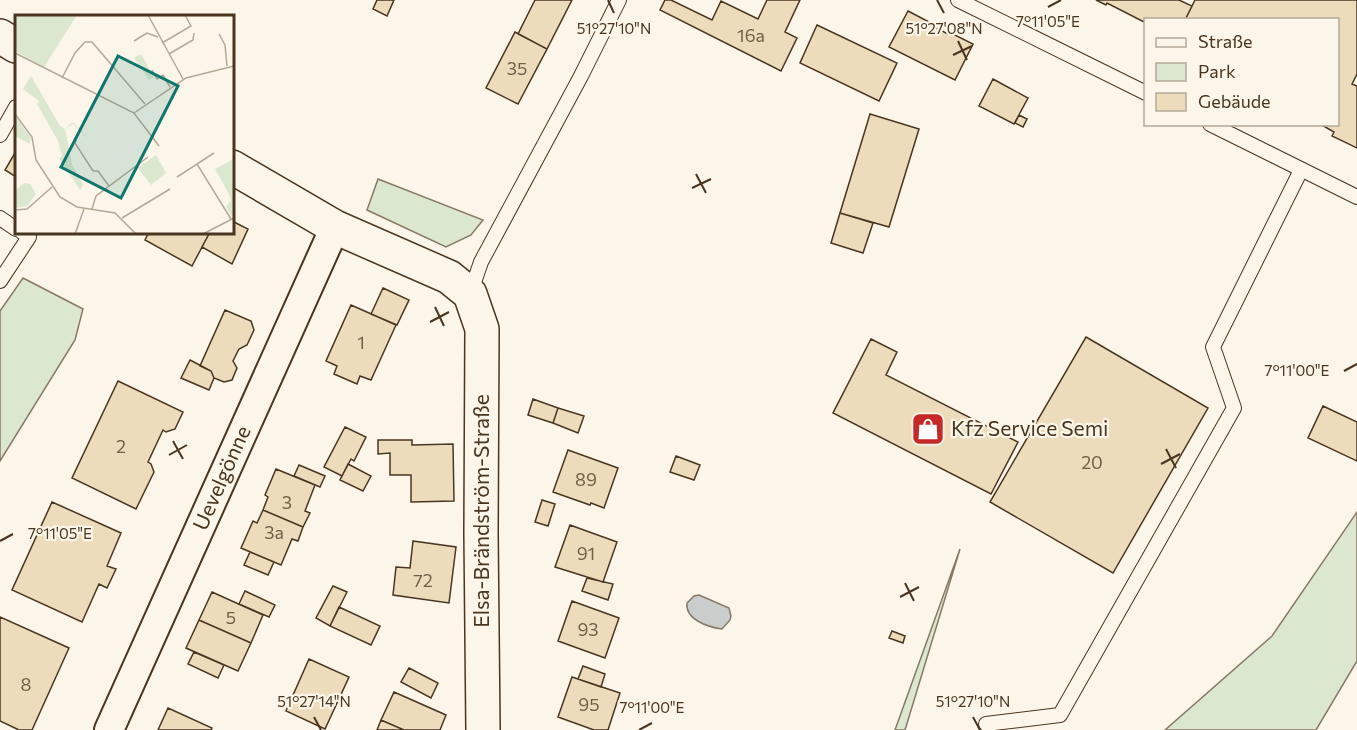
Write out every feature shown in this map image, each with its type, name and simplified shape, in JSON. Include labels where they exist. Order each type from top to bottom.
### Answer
[{"type":"street","points":[[0,36],[15,45]]},
{"type":"street","points":[[234,168],[335,227],[449,277],[470,294]]},
{"type":"street","name":"Uevelgönne","points":[[109,730],[335,227]]},
{"type":"street","name":"Elsa-Brändström-Straße","points":[[470,294],[482,329],[483,730]]},
{"type":"lane","points":[[470,294],[481,262],[619,0]]},
{"type":"lane","points":[[958,0],[1144,92]]},
{"type":"lane","points":[[0,135],[15,109]]},
{"type":"lane","points":[[1214,126],[1357,197]]},
{"type":"lane","points":[[986,724],[1060,715],[1234,408],[1213,347],[1301,170]]},
{"type":"lane","points":[[0,218],[15,228]]},
{"type":"lane","points":[[0,281],[29,237],[25,234]]},
{"type":"green space","points":[[378,179],[483,220],[471,235],[446,247],[367,210]]},
{"type":"green space","points":[[23,278],[83,309],[75,340],[0,461],[0,311]]},
{"type":"green space","points":[[1357,512],[1357,661],[1316,730],[1165,730],[1272,636]]},
{"type":"green space","points":[[960,549],[905,730],[895,730]]},
{"type":"shaded area","points":[[699,595],[729,608],[730,620],[722,629],[704,624],[690,614],[687,603],[694,596]]},
{"type":"building","points":[[377,0],[394,0],[387,16],[373,9]]},
{"type":"building","points":[[535,0],[572,0],[547,49],[518,34]]},
{"type":"building","points":[[665,0],[671,0],[712,20],[721,1],[758,19],[767,0],[800,0],[785,32],[797,38],[781,71],[660,10]]},
{"type":"building","points":[[1096,0],[1179,0],[1192,6],[1186,18],[1144,18],[1144,22],[1107,3],[1106,5]]},
{"type":"building","points":[[1195,0],[1357,0],[1357,74],[1352,84],[1357,86],[1357,148],[1332,136],[1334,132],[1324,126],[1339,126],[1339,18],[1186,18]]},
{"type":"building","points":[[908,11],[933,24],[932,26],[973,44],[955,80],[889,47]]},
{"type":"building","points":[[817,25],[897,63],[879,101],[800,63]]},
{"type":"building","points":[[515,32],[547,49],[518,104],[486,88]]},
{"type":"building","points":[[993,79],[1028,98],[1014,124],[979,106]]},
{"type":"building","points":[[870,114],[919,129],[889,227],[840,213]]},
{"type":"building","points":[[1019,115],[1027,119],[1023,127],[1015,123]]},
{"type":"building","points":[[15,153],[15,176],[5,170]]},
{"type":"building","points":[[840,213],[873,223],[863,253],[831,243]]},
{"type":"building","points":[[234,222],[248,229],[232,264],[202,247],[209,234],[234,234]]},
{"type":"building","points":[[148,234],[209,234],[192,266],[145,240]]},
{"type":"building","points":[[383,288],[409,300],[397,325],[371,314]]},
{"type":"building","points":[[351,305],[396,325],[371,380],[360,376],[357,384],[334,374],[337,366],[326,361]]},
{"type":"building","points":[[225,310],[251,321],[254,330],[247,345],[239,349],[233,361],[237,368],[232,380],[224,382],[214,378],[211,371],[200,366]]},
{"type":"building","points":[[1086,337],[1208,408],[1113,573],[990,502]]},
{"type":"building","points":[[871,339],[897,352],[886,375],[1018,442],[991,494],[833,413]]},
{"type":"building","points":[[190,360],[211,371],[214,378],[209,390],[181,378]]},
{"type":"building","points":[[118,381],[183,412],[175,429],[166,432],[163,430],[148,462],[154,472],[136,509],[72,478]]},
{"type":"building","points":[[533,399],[558,408],[553,423],[528,415]]},
{"type":"building","points":[[1323,406],[1357,422],[1357,461],[1308,438]]},
{"type":"building","points":[[558,408],[584,416],[578,433],[553,423]]},
{"type":"building","points":[[345,427],[366,437],[354,461],[351,459],[342,476],[324,467]]},
{"type":"building","points":[[378,440],[412,440],[412,445],[453,444],[454,501],[411,502],[411,475],[390,475],[390,453],[378,454]]},
{"type":"building","points":[[568,450],[618,468],[604,508],[553,492]]},
{"type":"building","points":[[676,456],[700,465],[694,480],[670,472]]},
{"type":"building","points":[[348,464],[371,476],[363,491],[340,480]]},
{"type":"building","points":[[299,465],[325,476],[320,487],[294,476]]},
{"type":"building","points":[[276,469],[315,485],[305,511],[310,513],[303,527],[263,510],[268,497],[265,495]]},
{"type":"building","points":[[542,500],[555,504],[548,526],[535,522]]},
{"type":"building","points":[[52,502],[121,533],[107,566],[116,569],[107,588],[99,584],[82,622],[12,590]]},
{"type":"building","points":[[263,510],[303,527],[298,541],[292,539],[281,565],[241,548],[253,521],[257,523]]},
{"type":"building","points":[[570,525],[617,542],[603,582],[555,567]]},
{"type":"building","points":[[413,541],[456,547],[449,603],[393,595],[396,567],[410,568]]},
{"type":"building","points":[[250,552],[274,562],[268,575],[244,565]]},
{"type":"building","points":[[587,578],[613,584],[608,600],[582,591]]},
{"type":"building","points":[[333,586],[347,592],[330,626],[316,618]]},
{"type":"building","points":[[245,591],[275,605],[269,617],[239,604]]},
{"type":"building","points":[[212,592],[263,615],[251,643],[199,620]]},
{"type":"building","points":[[572,601],[619,618],[605,658],[558,641]]},
{"type":"building","points":[[339,607],[380,626],[371,645],[330,626]]},
{"type":"building","points":[[0,617],[69,648],[32,730],[19,730],[0,721]]},
{"type":"building","points":[[199,620],[251,643],[238,671],[186,648]]},
{"type":"building","points":[[892,631],[905,636],[903,643],[889,638]]},
{"type":"building","points":[[194,652],[224,665],[218,678],[188,664]]},
{"type":"building","points":[[309,659],[349,677],[325,729],[286,711]]},
{"type":"building","points":[[583,666],[605,674],[601,687],[578,679]]},
{"type":"building","points":[[409,668],[438,683],[431,698],[401,682]]},
{"type":"building","points":[[572,677],[620,693],[608,730],[594,730],[558,717]]},
{"type":"building","points":[[394,692],[446,715],[440,730],[404,730],[381,720]]},
{"type":"building","points":[[168,708],[212,728],[211,730],[158,730]]},
{"type":"building","points":[[381,720],[404,730],[377,730]]},
{"type":"place","name":"Kfz Service Semi","points":[[928,429]]}]
